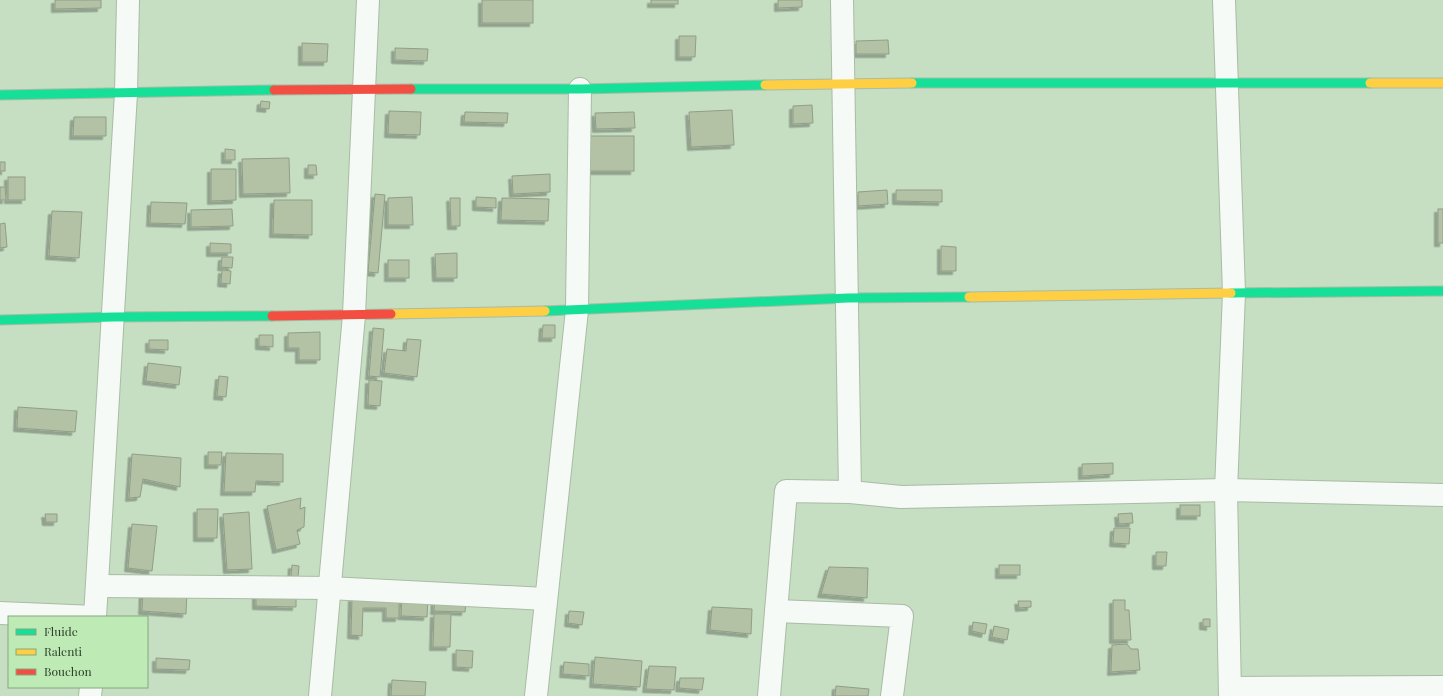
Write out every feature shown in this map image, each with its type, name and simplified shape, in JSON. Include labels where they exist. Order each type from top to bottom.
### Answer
[{"type":"street","points":[[95,616],[126,93],[128,0]]},
{"type":"street","points":[[320,696],[354,315],[368,0]]},
{"type":"street","points":[[842,0],[850,492]]},
{"type":"street","points":[[1224,0],[1234,293],[1226,490],[1230,692],[1443,687]]},
{"type":"street","points":[[0,95],[364,89],[580,89],[843,84],[1443,83]]},
{"type":"street","points":[[536,696],[577,310],[580,89]]},
{"type":"street","points":[[0,320],[113,316],[354,315],[577,310],[848,298],[1443,291]]},
{"type":"street","points":[[769,696],[786,491],[850,492],[901,497],[1226,490],[1443,494]]},
{"type":"street","points":[[97,586],[330,588],[546,599]]},
{"type":"street","points":[[776,611],[902,616],[892,696]]},
{"type":"street","points":[[0,613],[71,616]]},
{"type":"building","points":[[55,0],[101,0],[101,8],[55,9]]},
{"type":"building","points":[[482,0],[533,0],[533,23],[482,23]]},
{"type":"building","points":[[651,0],[678,0],[678,4],[651,4]]},
{"type":"building","points":[[778,0],[802,0],[802,7],[778,8]]},
{"type":"building","points":[[679,36],[696,36],[695,57],[679,57]]},
{"type":"building","points":[[888,40],[889,54],[856,54],[856,41]]},
{"type":"building","points":[[302,43],[328,44],[327,62],[302,62]]},
{"type":"building","points":[[395,48],[428,49],[427,61],[395,60]]},
{"type":"building","points":[[261,101],[270,102],[269,109],[260,108]]},
{"type":"building","points":[[812,105],[813,123],[793,124],[793,106]]},
{"type":"building","points":[[732,110],[734,145],[691,147],[689,112]]},
{"type":"building","points":[[389,111],[421,112],[420,135],[388,134]]},
{"type":"building","points":[[465,112],[508,113],[507,123],[464,122]]},
{"type":"building","points":[[634,112],[635,128],[596,129],[595,113]]},
{"type":"building","points":[[74,117],[106,117],[106,136],[73,136]]},
{"type":"building","points":[[588,136],[634,136],[634,171],[588,171]]},
{"type":"building","points":[[225,149],[235,150],[235,160],[225,160]]},
{"type":"building","points":[[289,158],[290,193],[243,194],[242,159]]},
{"type":"building","points":[[0,162],[5,162],[5,171],[0,171]]},
{"type":"building","points":[[308,165],[316,165],[317,175],[308,175]]},
{"type":"building","points":[[211,169],[236,169],[236,200],[211,201]]},
{"type":"building","points":[[550,174],[550,192],[513,194],[512,176]]},
{"type":"building","points":[[8,177],[25,177],[25,200],[8,200]]},
{"type":"building","points":[[0,187],[5,187],[6,200],[0,200]]},
{"type":"building","points":[[887,190],[888,204],[858,206],[858,192]]},
{"type":"building","points":[[896,190],[942,190],[942,202],[896,201]]},
{"type":"building","points":[[375,194],[385,195],[378,273],[368,272]]},
{"type":"building","points":[[412,197],[413,225],[388,225],[388,198]]},
{"type":"building","points":[[476,197],[496,198],[496,208],[476,207]]},
{"type":"building","points":[[450,198],[460,198],[460,226],[451,226]]},
{"type":"building","points":[[502,198],[549,199],[548,221],[501,220]]},
{"type":"building","points":[[274,200],[312,200],[312,235],[273,234]]},
{"type":"building","points":[[151,202],[187,203],[185,224],[150,223]]},
{"type":"building","points":[[232,209],[233,226],[191,227],[191,210]]},
{"type":"building","points":[[1438,209],[1443,209],[1443,243],[1438,243]]},
{"type":"building","points":[[52,211],[82,212],[79,258],[49,256]]},
{"type":"building","points":[[5,223],[7,247],[0,248],[0,224]]},
{"type":"building","points":[[210,243],[231,244],[231,253],[210,253]]},
{"type":"building","points":[[941,246],[956,247],[956,271],[941,271]]},
{"type":"building","points":[[457,253],[457,278],[436,278],[435,254]]},
{"type":"building","points":[[222,257],[233,257],[232,268],[221,267]]},
{"type":"building","points":[[388,260],[409,260],[409,278],[388,278]]},
{"type":"building","points":[[222,270],[231,271],[230,284],[221,283]]},
{"type":"building","points":[[543,325],[555,325],[555,338],[542,338]]},
{"type":"building","points":[[373,328],[384,329],[380,377],[369,376]]},
{"type":"building","points":[[320,332],[320,360],[299,360],[299,348],[288,348],[288,333]]},
{"type":"building","points":[[259,335],[273,335],[273,347],[259,346]]},
{"type":"building","points":[[407,339],[421,340],[417,377],[384,373],[387,349],[406,351]]},
{"type":"building","points":[[149,340],[168,340],[168,350],[149,349]]},
{"type":"building","points":[[148,363],[181,367],[179,385],[146,381]]},
{"type":"building","points":[[219,376],[228,377],[226,397],[217,396]]},
{"type":"building","points":[[369,380],[382,381],[380,406],[368,405]]},
{"type":"building","points":[[18,407],[77,411],[75,432],[17,428]]},
{"type":"building","points":[[208,452],[222,452],[221,465],[208,465]]},
{"type":"building","points":[[226,453],[283,454],[283,482],[256,481],[255,492],[224,492]]},
{"type":"building","points":[[132,454],[181,458],[180,487],[143,479],[140,497],[129,498]]},
{"type":"building","points":[[1113,463],[1113,474],[1082,476],[1082,464]]},
{"type":"building","points":[[301,498],[300,509],[305,507],[304,527],[297,530],[300,544],[276,550],[267,506]]},
{"type":"building","points":[[1180,505],[1200,505],[1200,516],[1180,516]]},
{"type":"building","points":[[197,509],[218,509],[217,538],[197,538]]},
{"type":"building","points":[[249,512],[252,569],[227,570],[223,514]]},
{"type":"building","points":[[1132,513],[1133,523],[1119,524],[1118,514]]},
{"type":"building","points":[[45,514],[57,514],[57,522],[46,522]]},
{"type":"building","points":[[132,524],[157,526],[152,571],[128,568]]},
{"type":"building","points":[[1114,528],[1130,528],[1129,544],[1113,543]]},
{"type":"building","points":[[1156,552],[1167,552],[1166,566],[1156,566]]},
{"type":"building","points":[[292,565],[299,566],[298,577],[291,576]]},
{"type":"building","points":[[999,565],[1020,565],[1020,575],[999,575]]},
{"type":"building","points":[[829,567],[868,568],[867,598],[821,594]]},
{"type":"building","points":[[143,588],[187,590],[186,614],[142,611]]},
{"type":"building","points":[[256,592],[296,593],[296,607],[256,606]]},
{"type":"building","points":[[352,598],[399,599],[399,618],[386,618],[386,608],[363,608],[362,636],[351,635]]},
{"type":"building","points":[[402,598],[428,599],[427,617],[401,616]]},
{"type":"building","points":[[435,598],[466,600],[465,612],[434,611]]},
{"type":"building","points":[[1113,600],[1125,600],[1125,610],[1129,610],[1131,640],[1113,640]]},
{"type":"building","points":[[1018,601],[1031,601],[1031,607],[1019,608]]},
{"type":"building","points":[[712,607],[752,609],[751,634],[710,630]]},
{"type":"building","points":[[569,611],[584,612],[582,625],[568,623]]},
{"type":"building","points":[[434,614],[451,614],[450,647],[433,647]]},
{"type":"building","points":[[1203,619],[1210,619],[1210,627],[1203,626]]},
{"type":"building","points":[[973,622],[987,624],[985,634],[972,631]]},
{"type":"building","points":[[994,626],[1009,629],[1007,640],[992,637]]},
{"type":"building","points":[[1127,644],[1131,649],[1138,649],[1140,670],[1111,672],[1112,645]]},
{"type":"building","points":[[456,650],[473,651],[472,668],[456,667]]},
{"type":"building","points":[[595,657],[642,661],[640,687],[593,684]]},
{"type":"building","points":[[156,658],[190,660],[189,670],[156,669]]},
{"type":"building","points":[[564,662],[589,664],[589,676],[563,674]]},
{"type":"building","points":[[649,666],[676,667],[674,690],[646,689]]},
{"type":"building","points":[[680,678],[704,678],[702,690],[679,688]]},
{"type":"building","points":[[392,680],[426,682],[425,696],[391,696]]},
{"type":"building","points":[[836,686],[869,689],[868,696],[835,696]]},
{"type":"traffic: fast","points":[[912,83],[1370,83]]},
{"type":"traffic: fast","points":[[411,89],[580,89],[765,85]]},
{"type":"traffic: fast","points":[[0,95],[274,90]]},
{"type":"traffic: fast","points":[[1231,293],[1443,291]]},
{"type":"traffic: fast","points":[[545,311],[848,298],[969,297]]},
{"type":"traffic: fast","points":[[0,320],[113,317],[272,316]]},
{"type":"traffic: slow","points":[[765,85],[912,83]]},
{"type":"traffic: slow","points":[[1370,83],[1443,83]]},
{"type":"traffic: slow","points":[[969,297],[1231,293]]},
{"type":"traffic: slow","points":[[391,314],[545,311]]},
{"type":"traffic: jam","points":[[274,90],[411,89]]},
{"type":"traffic: jam","points":[[272,316],[391,314]]}]
